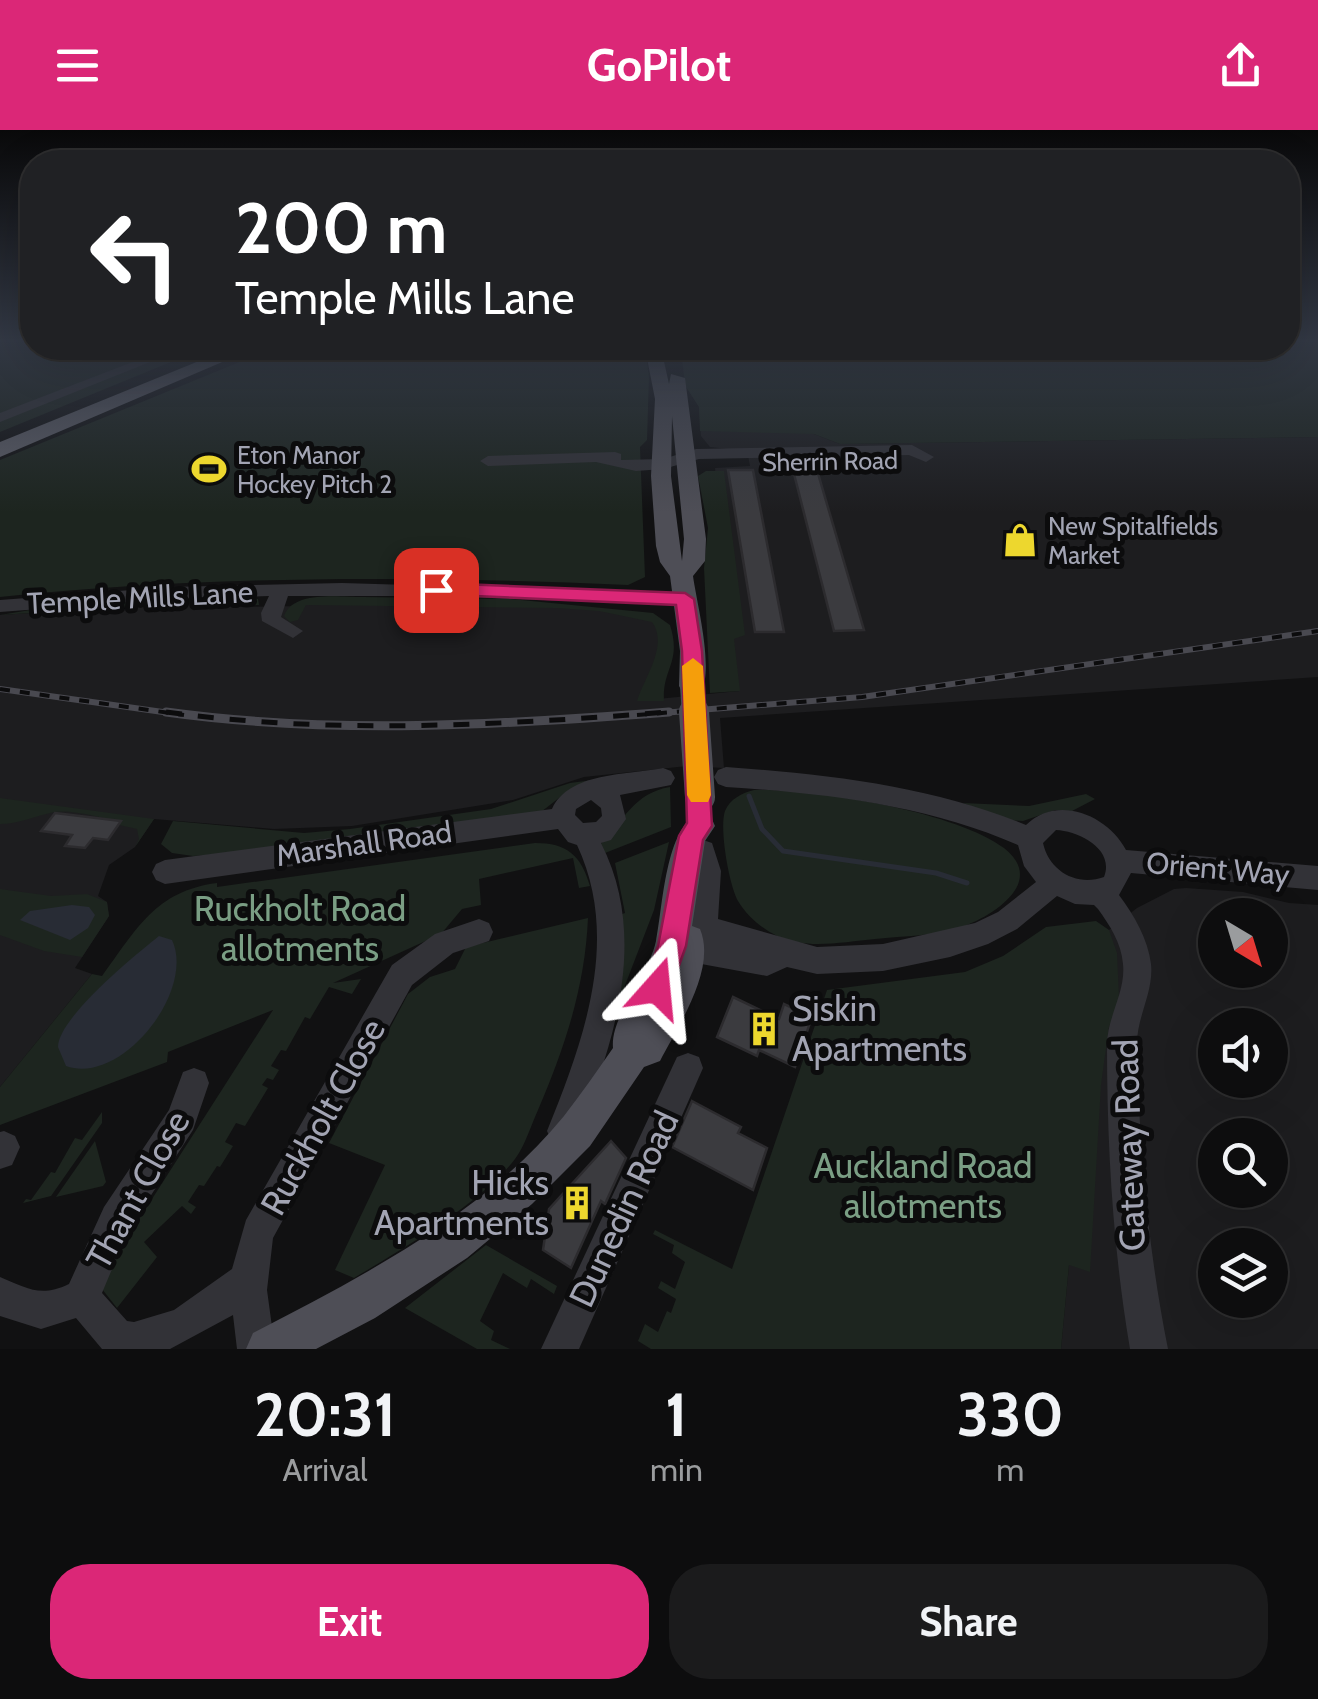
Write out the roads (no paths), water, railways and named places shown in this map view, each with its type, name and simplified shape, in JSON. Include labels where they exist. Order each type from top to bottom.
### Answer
[{"type":"highway","points":[[0,438],[99,398]]},
{"type":"highway","points":[[0,450],[126,398]]},
{"type":"main road","points":[[664,398],[674,461],[695,539],[694,561],[683,587]]},
{"type":"main road","points":[[269,1349],[359,1302],[427,1260],[479,1223],[552,1158],[604,1097],[632,1052],[630,1036],[685,934],[701,825],[683,587],[670,562],[664,492],[685,434],[679,398]]},
{"type":"street","points":[[0,418],[51,398]]},
{"type":"street","name":"Sherrin Road","points":[[685,434],[722,454]]},
{"type":"street","name":"Sherrin Road","points":[[912,450],[926,457],[907,461],[674,461],[696,454],[912,450]]},
{"type":"street","points":[[488,461],[602,460],[644,466],[674,461]]},
{"type":"street","name":"Temple Mills Lane","points":[[0,606],[119,596],[683,587]]},
{"type":"street","name":"Temple Mills Lane","points":[[280,592],[271,617],[276,625],[293,631]]},
{"type":"street","points":[[726,777],[912,804],[983,821],[1031,839],[1033,858],[1055,882],[1080,893],[1100,893]]},
{"type":"street","name":"Marshall Road","points":[[165,872],[574,827],[608,829],[616,810],[652,782],[573,796],[564,808],[574,827]]},
{"type":"street","points":[[597,792],[608,797],[616,810]]},
{"type":"street","name":"Orient Way","points":[[1031,839],[1046,822],[1070,820],[1098,832],[1119,861],[1118,878],[1100,893]]},
{"type":"street","points":[[552,1158],[580,1087],[602,1014],[609,970],[608,888],[596,852],[574,827]]},
{"type":"street","name":"Orient Way","points":[[1119,861],[1318,878]]},
{"type":"street","points":[[685,934],[767,962],[782,954],[818,960],[882,958],[942,948],[1004,922],[1055,882]]},
{"type":"street","name":"Gateway Road","points":[[1100,893],[1121,918],[1137,962],[1137,990],[1121,1036],[1129,1150],[1129,1229],[1149,1349]]},
{"type":"street","name":"Ruckholt Close","points":[[256,1349],[247,1280],[258,1232],[402,974],[445,943],[479,932]]},
{"type":"street","name":"Dunedin Road","points":[[560,1349],[688,1068]]},
{"type":"street","name":"Thant Close","points":[[0,1295],[21,1310],[51,1312],[82,1297],[116,1218],[182,1119],[194,1083]]},
{"type":"street","name":"Thant Close","points":[[82,1297],[120,1341],[140,1347],[167,1341],[227,1302],[247,1280]]},
{"type":"waterway","points":[[749,796],[762,829],[783,851],[936,873],[967,883]]},
{"type":"railway","points":[[637,715],[862,697],[1318,631]]},
{"type":"railway","points":[[0,689],[184,715]]},
{"type":"railway","points":[[166,712],[354,726],[480,724],[669,712]]},
{"type":"place","name":"Eton Manor Hockey Pitch 2","points":[[209,469]]},
{"type":"place","name":"New Spitalfields Market","points":[[1020,540]]},
{"type":"place","name":"Siskin Apartments","points":[[764,1029]]},
{"type":"place","name":"Hicks Apartments","points":[[577,1203]]},
{"type":"park label","name":"Ruckholt Road allotments","points":[[300,929]]},
{"type":"park label","name":"Auckland Road allotments","points":[[923,1186]]}]
